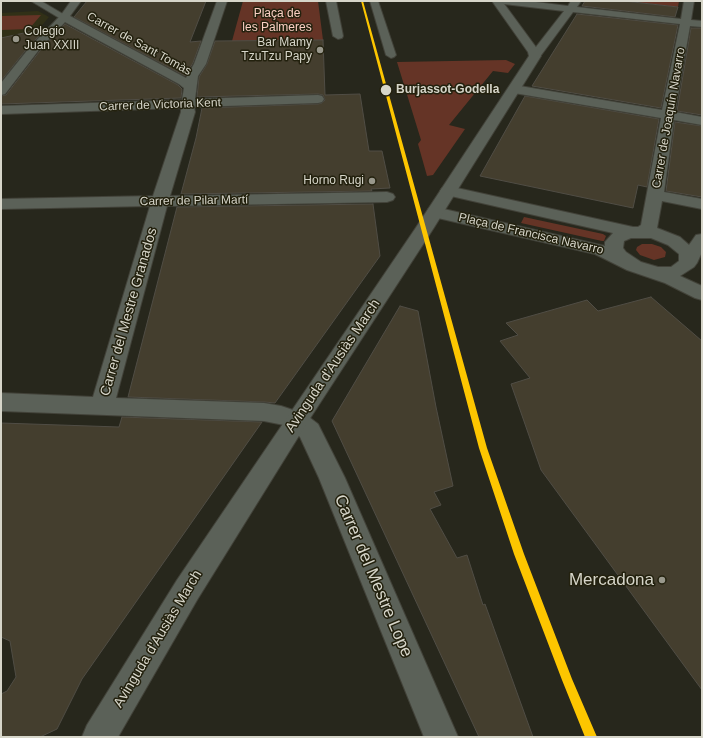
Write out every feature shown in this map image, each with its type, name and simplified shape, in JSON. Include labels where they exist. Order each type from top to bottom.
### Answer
[{"type":"street","name":"Carrer de Sant Tomàs","points":[[35,1],[82,28],[183,81],[190,87]]},
{"type":"street","points":[[1,91],[6,79],[64,17],[76,1]]},
{"type":"street","name":"Carrer del Mestre Granados","points":[[102,406],[160,201],[188,112],[192,76],[200,64],[222,1]]},
{"type":"street","points":[[331,1],[338,36]]},
{"type":"street","points":[[374,1],[391,55]]},
{"type":"street","points":[[497,1],[534,52],[535,56]]},
{"type":"street","points":[[504,1],[573,5],[685,23],[702,24]]},
{"type":"street","name":"Carrer de Joaquín Navarro","points":[[638,232],[649,227],[668,115],[690,1]]},
{"type":"street","name":"Avinguda d'Ausiàs March","points":[[99,737],[187,590],[297,420],[435,212],[535,56],[573,5]]},
{"type":"street","points":[[51,31],[69,27],[82,28]]},
{"type":"street","points":[[164,71],[182,72],[196,68]]},
{"type":"street","points":[[514,89],[702,121]]},
{"type":"street","name":"Carrer de Victoria Kent","points":[[1,110],[318,99]]},
{"type":"street","name":"Plaça de Francisca Navarro","points":[[448,191],[638,232],[659,235],[674,240],[687,252],[691,270],[702,281]]},
{"type":"street","points":[[655,195],[702,204]]},
{"type":"street","name":"Carrer de Pilar Martí","points":[[1,204],[387,197]]},
{"type":"street","name":"Plaça de Francisca Navarro","points":[[435,212],[602,250],[645,270]]},
{"type":"street","points":[[624,261],[616,253],[614,242],[618,237],[625,234],[638,232]]},
{"type":"street","points":[[645,270],[657,273],[677,271],[688,261],[702,239]]},
{"type":"street","points":[[645,270],[672,279],[702,294]]},
{"type":"street","points":[[1,402],[264,412],[281,414],[297,420]]},
{"type":"street","name":"Carrer del Mestre Lope","points":[[297,420],[308,431],[332,478],[441,737]]},
{"type":"shaded area","name":"Colegio Juan XXIII","points":[[38,11],[49,17],[12,61],[1,62],[1,13]]},
{"type":"green space","name":"Plaça de les Palmeres","points":[[243,1],[318,1],[323,40],[232,41]]},
{"type":"green space","points":[[624,1],[679,1],[678,7]]},
{"type":"green space","points":[[41,15],[29,29],[1,30],[1,16]]},
{"type":"green space","points":[[506,60],[515,64],[508,73],[493,71],[449,125],[465,129],[433,175],[427,176],[418,144],[421,140],[397,62]]},
{"type":"green space","points":[[524,217],[603,234],[606,236],[604,241],[602,241],[521,223]]},
{"type":"green space","points":[[642,244],[652,244],[661,247],[666,252],[665,257],[654,260],[640,255],[636,250],[637,247]]},
{"type":"building","points":[[87,1],[206,1],[190,42],[201,41],[193,63],[185,76],[74,17]]},
{"type":"building","points":[[585,1],[624,1],[678,7],[675,17],[582,6]]},
{"type":"building","points":[[577,14],[678,25],[661,108],[532,86]]},
{"type":"building","points":[[65,24],[178,85],[182,89],[181,98],[1,104],[1,96],[6,95],[39,52]]},
{"type":"building","points":[[47,28],[29,46],[1,81],[1,38]]},
{"type":"building","points":[[691,28],[702,28],[702,115],[677,111]]},
{"type":"building","points":[[323,40],[325,95],[360,94],[369,151],[382,151],[390,188],[371,189],[372,191],[181,194],[196,138],[202,108],[318,104],[325,100],[323,95],[318,94],[197,97],[199,77],[207,64],[215,41]]},
{"type":"building","points":[[525,96],[659,119],[647,187],[638,185],[633,208],[480,176]]},
{"type":"building","points":[[675,122],[702,126],[702,197],[666,191]]},
{"type":"building","points":[[373,204],[380,256],[275,403],[128,397],[177,207]]},
{"type":"building","name":"Mercadona","points":[[651,297],[702,341],[702,690],[541,470],[511,384],[530,378],[500,341],[518,335],[506,323],[587,300],[598,311]]},
{"type":"building","points":[[400,306],[418,311],[453,486],[434,492],[441,505],[430,509],[457,558],[467,555],[483,605],[485,604],[533,737],[479,737],[332,421]]},
{"type":"building","points":[[122,417],[262,422],[82,679],[57,729],[40,737],[1,737],[1,694],[7,691],[16,677],[10,641],[1,637],[1,423],[119,427]]},
{"type":"transit line","points":[[362,1],[483,448],[519,554],[567,680],[591,737]]},
{"type":"place","name":"Colegio Juan XXIII","points":[[16,39]]},
{"type":"place","name":"Bar Mamy TzuTzu Papy","points":[[320,50]]},
{"type":"place","name":"Burjassot-Godella","points":[[386,90]]},
{"type":"place","name":"Horno Rugi","points":[[372,181]]},
{"type":"place","name":"Mercadona","points":[[662,580]]}]
